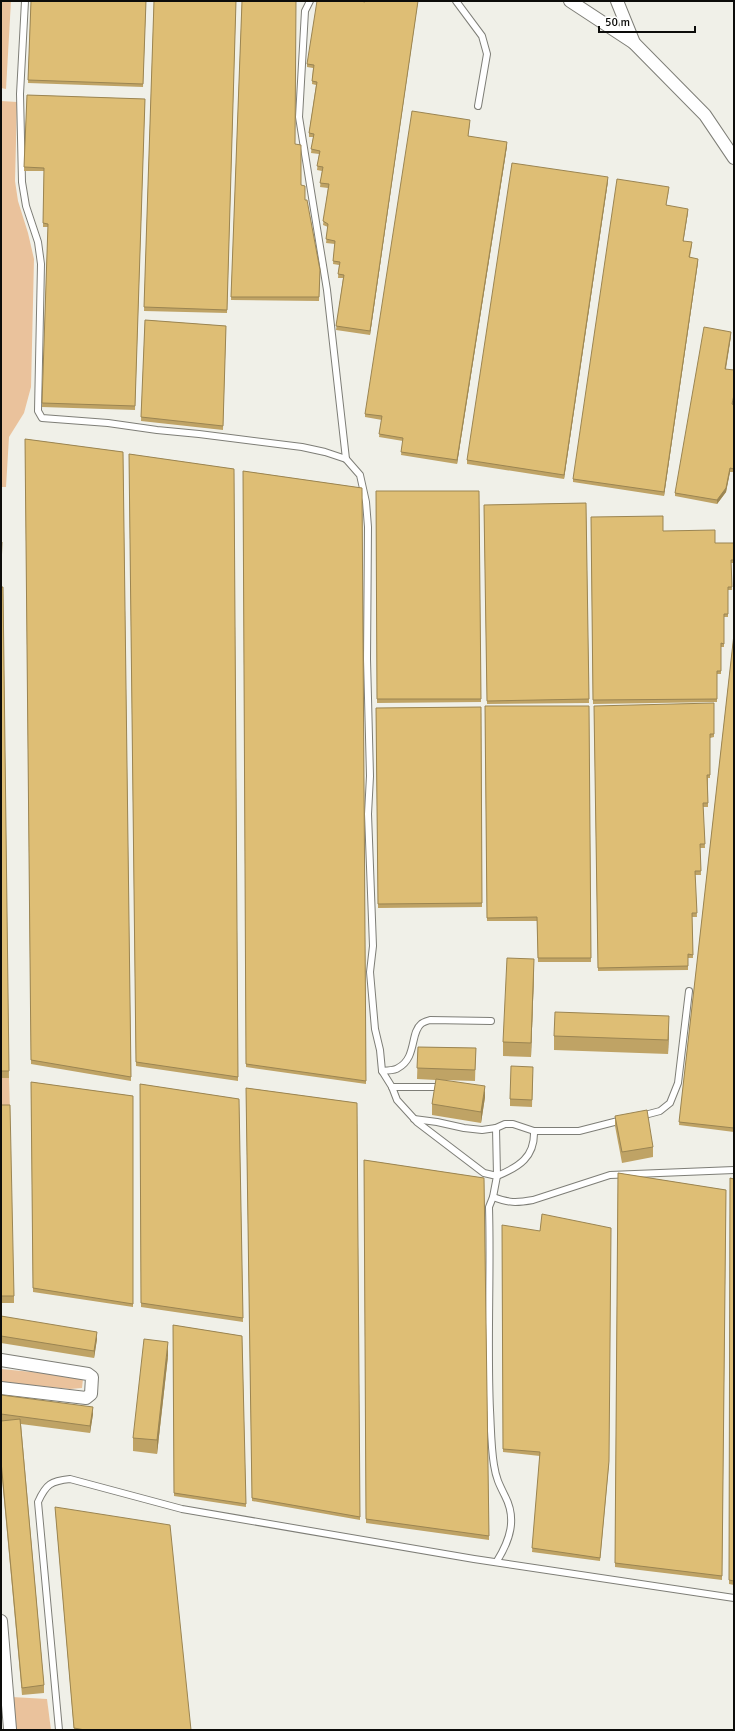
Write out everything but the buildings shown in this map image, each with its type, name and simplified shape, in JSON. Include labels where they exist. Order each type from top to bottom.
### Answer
[{"type":"street","points":[[570,1],[634,43],[705,115],[734,158]]},
{"type":"street","points":[[617,1],[634,43]]},
{"type":"street","points":[[1,1360],[88,1374],[92,1377],[91,1394],[86,1398],[1,1388]]},
{"type":"street","points":[[1,1621],[10,1729]]},
{"type":"street","points":[[1,1719],[10,1729]]},
{"type":"lane","points":[[25,1],[20,94],[22,182],[26,206],[38,242],[41,264],[38,411],[42,418],[108,422],[156,430],[302,447],[325,452],[346,459],[360,475],[366,502],[368,527],[367,652],[370,776],[368,814],[372,946],[370,972],[372,1007],[382,1071],[392,1087],[397,1100],[414,1119],[484,1173],[497,1176],[515,1169],[523,1162],[534,1140],[534,1130]]},
{"type":"lane","points":[[310,1],[305,11],[299,117],[327,290],[346,459]]},
{"type":"lane","points":[[456,1],[482,36],[487,54],[478,106]]},
{"type":"lane","points":[[414,1119],[482,1130],[496,1128],[505,1124],[514,1124],[534,1130],[579,1131],[660,1111],[670,1103],[678,1083],[689,991]]},
{"type":"lane","points":[[382,1071],[397,1069],[406,1061],[413,1049],[418,1027],[422,1023],[430,1020],[492,1022]]},
{"type":"lane","points":[[392,1087],[450,1086]]},
{"type":"lane","points":[[496,1128],[497,1176],[493,1198],[489,1207],[488,1349],[494,1464],[498,1484],[506,1496],[510,1510],[511,1529],[507,1546],[497,1561]]},
{"type":"lane","points":[[493,1198],[511,1203],[520,1202],[610,1175],[734,1170]]},
{"type":"lane","points":[[59,1730],[38,1502],[44,1488],[56,1480],[70,1479],[182,1509],[734,1598]]},
{"type":"shaded area","points":[[1,1],[11,1],[6,89],[1,88]]},
{"type":"shaded area","points":[[1,101],[17,102],[15,181],[18,201],[34,259],[31,387],[24,413],[9,437],[6,487],[1,487]]},
{"type":"shaded area","points":[[1,1078],[9,1078],[10,1112],[1,1112]]},
{"type":"shaded area","points":[[1,1369],[74,1376],[83,1379],[82,1388],[70,1389],[1,1382]]},
{"type":"shaded area","points":[[12,1697],[47,1699],[51,1730],[17,1730],[14,1727]]}]
